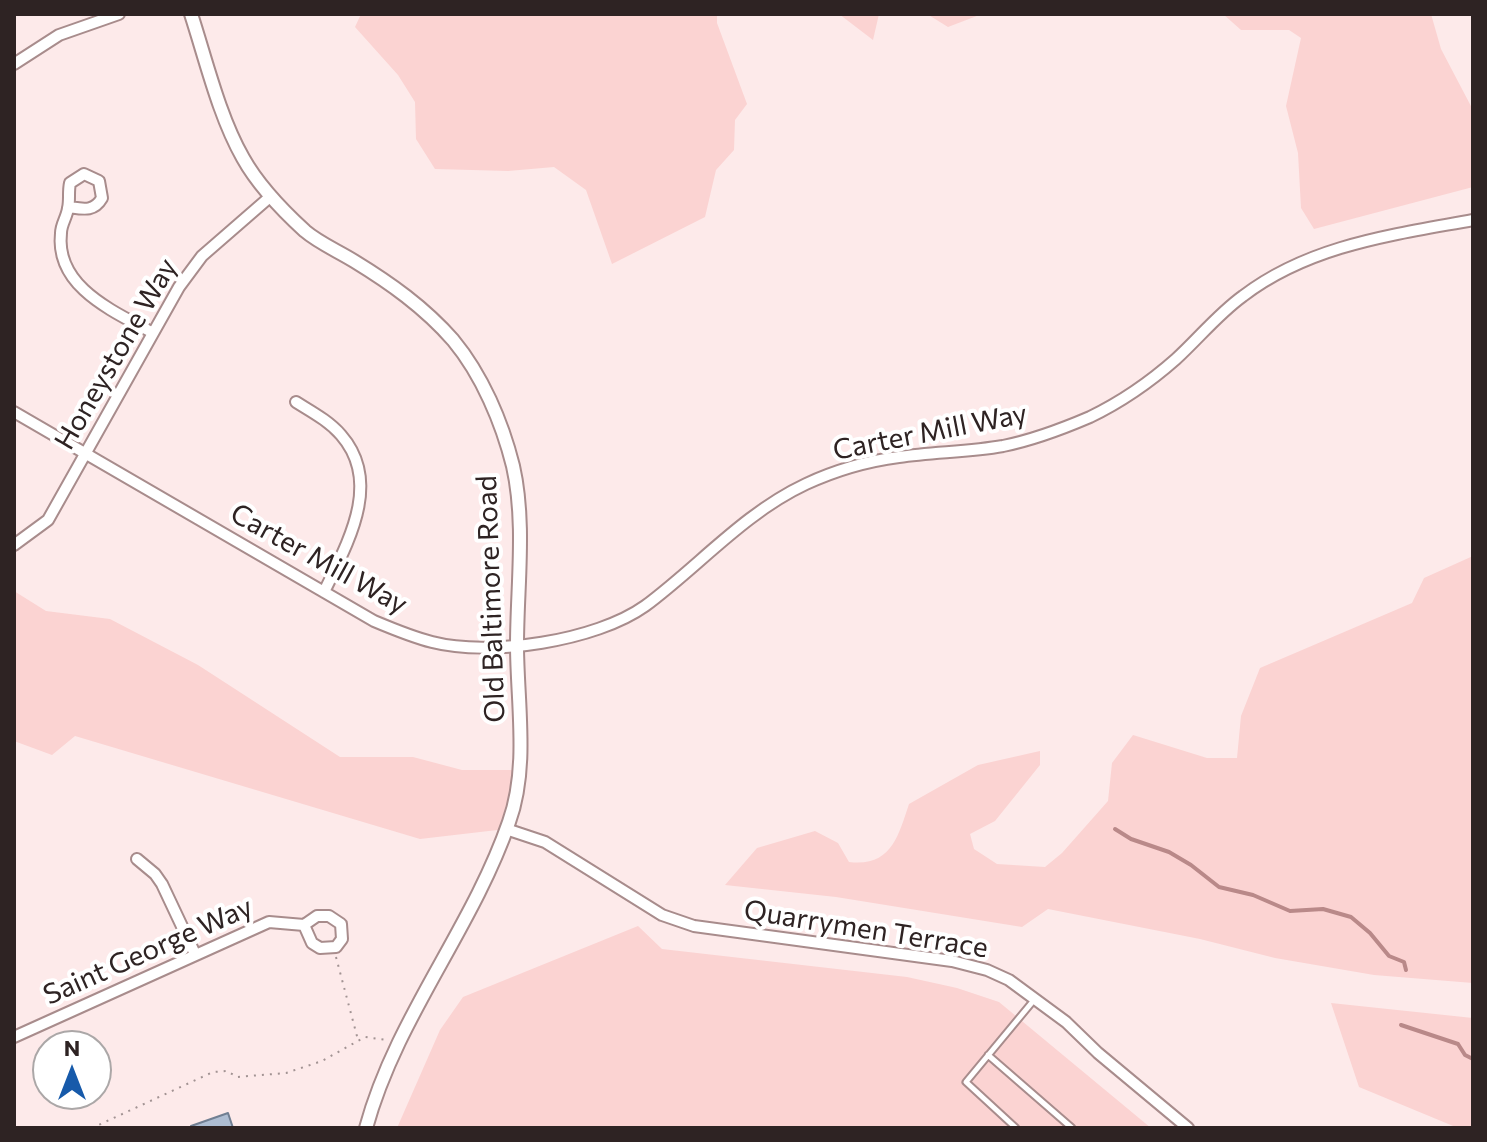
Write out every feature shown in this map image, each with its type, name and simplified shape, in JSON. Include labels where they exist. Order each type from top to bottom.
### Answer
[{"type":"street","points":[[14,64],[59,35],[119,14]]},
{"type":"street","name":"Old Baltimore Road","points":[[191,14],[232,136],[256,179],[306,232],[387,281],[419,305],[454,342],[479,380],[501,425],[513,469],[518,516],[519,770],[506,829],[489,872],[397,1044],[366,1128]]},
{"type":"street","name":"Honeystone Way","points":[[14,545],[48,520],[179,287],[202,256],[271,196]]},
{"type":"street","points":[[69,207],[61,230],[61,252],[71,275],[91,298],[153,333]]},
{"type":"street","name":"Carter Mill Way","points":[[14,412],[374,621],[434,643],[517,647],[578,635],[642,608],[755,513],[824,476],[897,457],[1003,446],[1047,434],[1091,416],[1126,397],[1176,359],[1221,313],[1245,294],[1299,261],[1357,242],[1473,220]]},
{"type":"street","points":[[296,402],[324,419],[342,435],[352,451],[359,472],[361,493],[357,521],[324,592]]},
{"type":"street","name":"Quarrymen Terrace","points":[[506,829],[545,842],[653,910],[694,926],[952,961],[987,970],[1009,980],[1066,1022],[1098,1053],[1188,1128]]},
{"type":"street","points":[[137,859],[162,884],[195,954]]},
{"type":"street","name":"Saint George Way","points":[[14,1037],[269,922],[304,925],[317,916],[329,916],[341,924],[343,935],[339,945],[333,948]]},
{"type":"street","points":[[304,925],[315,945],[333,948]]},
{"type":"lane","points":[[1016,1128],[966,1082],[1035,999]]},
{"type":"lane","points":[[988,1055],[1072,1128]]},
{"type":"path","points":[[333,948],[358,1041]]},
{"type":"path","points":[[92,1128],[213,1072],[227,1071],[237,1077],[286,1073],[322,1061],[369,1035],[397,1044]]},
{"type":"shaded area","points":[[361,14],[717,14],[717,23],[747,104],[735,120],[734,150],[716,170],[705,217],[612,264],[586,190],[554,167],[508,171],[435,169],[416,139],[415,102],[398,75],[355,27]]},
{"type":"shaded area","points":[[839,14],[879,14],[873,40]]},
{"type":"shaded area","points":[[927,14],[982,14],[948,27]]},
{"type":"shaded area","points":[[1223,14],[1431,14],[1441,49],[1473,110],[1473,187],[1314,229],[1301,208],[1298,153],[1286,106],[1301,38],[1289,30],[1241,30]]},
{"type":"shaded area","points":[[1473,556],[1473,983],[1374,975],[1275,958],[1200,939],[1048,909],[1022,927],[836,897],[725,885],[757,848],[815,831],[838,843],[849,862],[875,860],[891,847],[909,804],[978,765],[1040,751],[1040,765],[995,821],[970,834],[974,849],[997,864],[1045,867],[1062,853],[1108,801],[1112,763],[1133,735],[1207,758],[1237,758],[1241,716],[1260,668],[1412,603],[1424,578]]},
{"type":"shaded area","points":[[14,591],[46,611],[110,619],[198,665],[340,757],[413,757],[462,770],[519,770],[506,829],[420,839],[75,736],[52,755],[14,741]]},
{"type":"shaded area","points":[[638,926],[662,949],[907,977],[957,988],[999,1002],[1151,1128],[397,1128],[440,1030],[463,997]]},
{"type":"shaded area","points":[[1331,1003],[1473,1018],[1473,1128],[1458,1128],[1359,1087]]},
{"type":"building","points":[[228,1113],[233,1128],[191,1128],[191,1126]]},
{"type":"waterway","points":[[1115,829],[1131,839],[1169,852],[1219,887],[1253,895],[1290,911],[1323,909],[1351,917],[1370,933],[1389,956],[1404,962],[1406,970]]},
{"type":"waterway","points":[[1401,1025],[1458,1044],[1465,1055],[1473,1059]]}]
